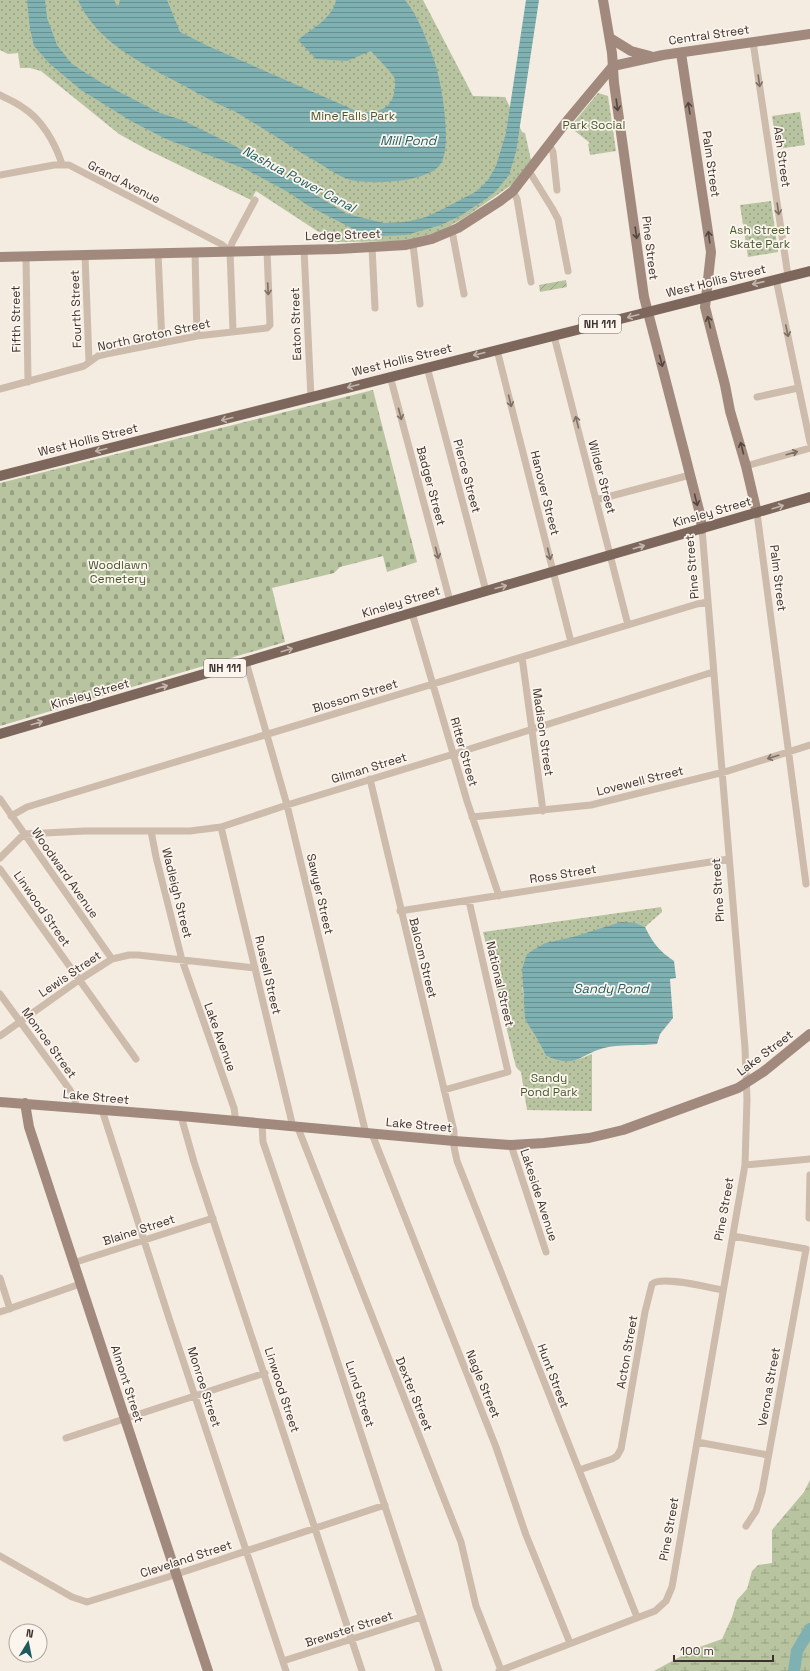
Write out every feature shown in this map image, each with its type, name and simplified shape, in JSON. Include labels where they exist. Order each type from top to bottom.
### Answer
[{"type":"main road","name":"West Hollis Street","points":[[0,476],[311,398],[390,376],[554,336],[721,292],[810,271]]},
{"type":"main road","name":"Kinsley Street","points":[[0,734],[450,601],[702,528],[757,514],[810,497]]},
{"type":"street","name":"Pine Street","points":[[500,1671],[661,1607],[669,1595],[745,1165],[747,1099],[745,1048],[702,528],[700,514],[642,288],[639,252],[614,84],[610,38],[603,0]]},
{"type":"street","name":"Central Street","points":[[613,66],[662,56],[810,34]]},
{"type":"street","points":[[610,38],[635,53],[650,56],[662,56]]},
{"type":"street","name":"Ash Street","points":[[754,42],[788,276]]},
{"type":"street","name":"Palm Street","points":[[681,53],[711,252],[705,307],[757,514],[787,752],[806,884]]},
{"type":"street","name":"Ledge Street","points":[[0,257],[372,247],[413,244],[436,238],[452,231],[488,209],[513,190],[613,66]]},
{"type":"street","points":[[0,95],[22,107],[39,123],[49,135],[62,164],[0,175]]},
{"type":"street","points":[[549,144],[554,152],[557,190]]},
{"type":"street","name":"Grand Avenue","points":[[62,164],[69,165],[221,244],[230,251]]},
{"type":"street","points":[[529,171],[558,219],[568,271]]},
{"type":"street","points":[[513,190],[517,199],[531,282]]},
{"type":"street","points":[[233,331],[230,251],[232,243],[255,200]]},
{"type":"street","points":[[452,231],[464,294]]},
{"type":"street","points":[[413,244],[420,304]]},
{"type":"street","points":[[372,247],[375,308]]},
{"type":"street","name":"Eaton Street","points":[[304,249],[311,398]]},
{"type":"street","name":"North Groton Street","points":[[0,389],[84,366],[102,355],[197,336],[269,327],[267,250]]},
{"type":"street","points":[[195,252],[197,336]]},
{"type":"street","points":[[158,253],[162,343]]},
{"type":"street","name":"Fourth Street","points":[[86,255],[90,362]]},
{"type":"street","name":"Fifth Street","points":[[26,256],[28,382]]},
{"type":"street","points":[[776,279],[810,442]]},
{"type":"street","points":[[708,280],[713,287],[721,292]]},
{"type":"street","name":"Wilder Street","points":[[554,336],[628,625]]},
{"type":"street","name":"Hanover Street","points":[[497,350],[571,642]]},
{"type":"street","name":"Pierce Street","points":[[427,367],[486,591]]},
{"type":"street","name":"Badger Street","points":[[390,376],[450,601]]},
{"type":"street","points":[[757,397],[798,388]]},
{"type":"street","points":[[746,466],[810,448]]},
{"type":"street","points":[[596,500],[690,475]]},
{"type":"street","name":"Blossom Street","points":[[11,816],[27,807],[697,604],[708,602]]},
{"type":"street","name":"Ritter Street","points":[[412,613],[472,817],[499,896]]},
{"type":"street","name":"Madison Street","points":[[522,657],[543,811]]},
{"type":"street","name":"Sawyer Street","points":[[246,662],[286,805],[369,1134]]},
{"type":"street","name":"Gilman Street","points":[[24,834],[85,831],[190,831],[221,827],[286,805],[713,672]]},
{"type":"street","name":"Lovewell Street","points":[[472,817],[591,805],[721,772],[810,746]]},
{"type":"street","name":"Balcom Street","points":[[370,780],[400,911],[454,1131],[454,1141]]},
{"type":"street","name":"Woodward Avenue","points":[[0,799],[112,959]]},
{"type":"street","name":"Russell Street","points":[[221,827],[296,1127]]},
{"type":"street","name":"Wadleigh Street","points":[[151,831],[156,857],[182,960]]},
{"type":"street","points":[[0,858],[24,834]]},
{"type":"street","name":"Ross Street","points":[[400,911],[729,859]]},
{"type":"street","name":"Linwood Street","points":[[0,869],[136,1059]]},
{"type":"street","name":"National Street","points":[[444,1090],[508,1072],[469,901]]},
{"type":"street","name":"Lewis Street","points":[[0,1036],[79,980],[112,959],[130,955],[138,955],[256,968]]},
{"type":"street","name":"Lake Avenue","points":[[182,960],[234,1108],[236,1122]]},
{"type":"street","name":"Monroe Street","points":[[0,994],[70,1090],[75,1100],[76,1108]]},
{"type":"street","name":"Lake Street","points":[[0,1102],[181,1116],[369,1134],[511,1145],[573,1141],[604,1136],[645,1123],[738,1088],[767,1069],[810,1034]]},
{"type":"street","name":"Almont Street","points":[[25,1103],[29,1128],[208,1671]]},
{"type":"street","name":"Monroe Street","points":[[102,1110],[286,1671]]},
{"type":"street","name":"Linwood Street","points":[[181,1116],[213,1218],[362,1671]]},
{"type":"street","name":"Lund Street","points":[[262,1124],[263,1142],[439,1671]]},
{"type":"street","name":"Dexter Street","points":[[296,1127],[461,1542],[476,1606],[500,1671]]},
{"type":"street","name":"Nagle Street","points":[[369,1134],[496,1447],[526,1535],[570,1643]]},
{"type":"street","name":"Hunt Street","points":[[454,1141],[455,1153],[466,1182],[637,1617]]},
{"type":"street","name":"Lakeside Avenue","points":[[511,1145],[546,1252]]},
{"type":"street","points":[[745,1165],[810,1159]]},
{"type":"street","points":[[809,1218],[810,1175]]},
{"type":"street","name":"Blaine Street","points":[[73,1263],[213,1218]]},
{"type":"street","name":"Verona Street","points":[[733,1236],[806,1249],[759,1502],[756,1511],[746,1526]]},
{"type":"street","points":[[0,1278],[10,1309]]},
{"type":"street","name":"Acton Street","points":[[579,1470],[612,1459],[617,1456],[621,1449],[645,1312],[652,1284],[655,1281],[667,1281],[723,1290]]},
{"type":"street","points":[[0,1312],[80,1284]]},
{"type":"street","points":[[66,1438],[265,1373]]},
{"type":"street","points":[[697,1442],[768,1455]]},
{"type":"street","name":"Cleveland Street","points":[[0,1556],[65,1594],[84,1602],[95,1600],[176,1574],[385,1505]]},
{"type":"street","name":"Brewster Street","points":[[283,1661],[421,1617]]},
{"type":"green space","name":"Mine Falls Park","points":[[0,0],[423,0],[473,96],[505,97],[522,132],[525,133],[531,160],[513,184],[464,218],[439,232],[408,241],[334,242],[256,191],[251,200],[146,149],[119,134],[41,71],[30,68],[20,68],[18,53],[8,54],[0,50]]},
{"type":"green space","name":"Park Social","points":[[598,93],[608,96],[616,151],[590,155],[588,144],[590,143],[570,127]]},
{"type":"green space","points":[[800,112],[805,145],[777,149],[772,116]]},
{"type":"green space","name":"Ash Street Skate Park","points":[[771,201],[778,252],[748,257],[740,205]]},
{"type":"green space","points":[[566,280],[567,287],[540,292],[539,285]]},
{"type":"green space","name":"Woodlawn Cemetery","points":[[373,390],[417,562],[387,572],[383,556],[340,567],[334,573],[272,588],[285,642],[0,726],[0,483]]},
{"type":"green space","name":"Sandy Pond Park","points":[[661,907],[662,912],[645,927],[627,924],[618,925],[573,938],[545,943],[524,981],[524,1000],[546,1056],[569,1061],[592,1054],[592,1111],[527,1110],[521,1072],[516,1067],[483,932]]},
{"type":"green space","points":[[810,1480],[810,1671],[654,1671],[694,1649],[722,1639],[732,1617],[737,1600],[747,1589],[752,1571],[758,1565],[772,1563],[772,1530],[804,1492]]},
{"type":"water","points":[[27,0],[45,0],[47,18],[57,45],[71,63],[81,70],[102,83],[160,113],[182,120],[235,146],[347,214],[384,223],[406,222],[426,217],[477,191],[488,180],[496,166],[506,133],[526,0],[539,0],[516,152],[509,175],[496,191],[486,199],[460,216],[441,225],[406,235],[383,236],[359,232],[307,205],[288,192],[243,168],[166,139],[131,121],[81,90],[50,64],[34,46],[30,29]]},
{"type":"water","name":"Mill Pond","points":[[78,0],[114,0],[118,8],[120,0],[167,0],[180,32],[208,46],[361,113],[377,111],[389,104],[394,93],[395,83],[394,77],[389,70],[371,51],[347,61],[316,59],[298,40],[326,18],[331,12],[336,0],[405,0],[422,28],[437,69],[445,114],[446,145],[443,158],[439,166],[432,171],[423,176],[412,179],[388,182],[366,182],[352,180],[341,176],[255,123],[148,67],[120,49],[107,39],[96,27]]},
{"type":"water","name":"Sandy Pond","points":[[621,922],[635,923],[645,927],[657,946],[664,954],[674,961],[676,978],[670,979],[673,1018],[660,1034],[657,1044],[604,1048],[577,1060],[571,1061],[556,1060],[546,1056],[525,1019],[522,969],[527,954],[545,943],[573,937]]},
{"type":"waterway","points":[[794,1671],[797,1651],[810,1629]]},
{"type":"water label","name":"Nashua Power Canal","points":[[299,179]]}]
